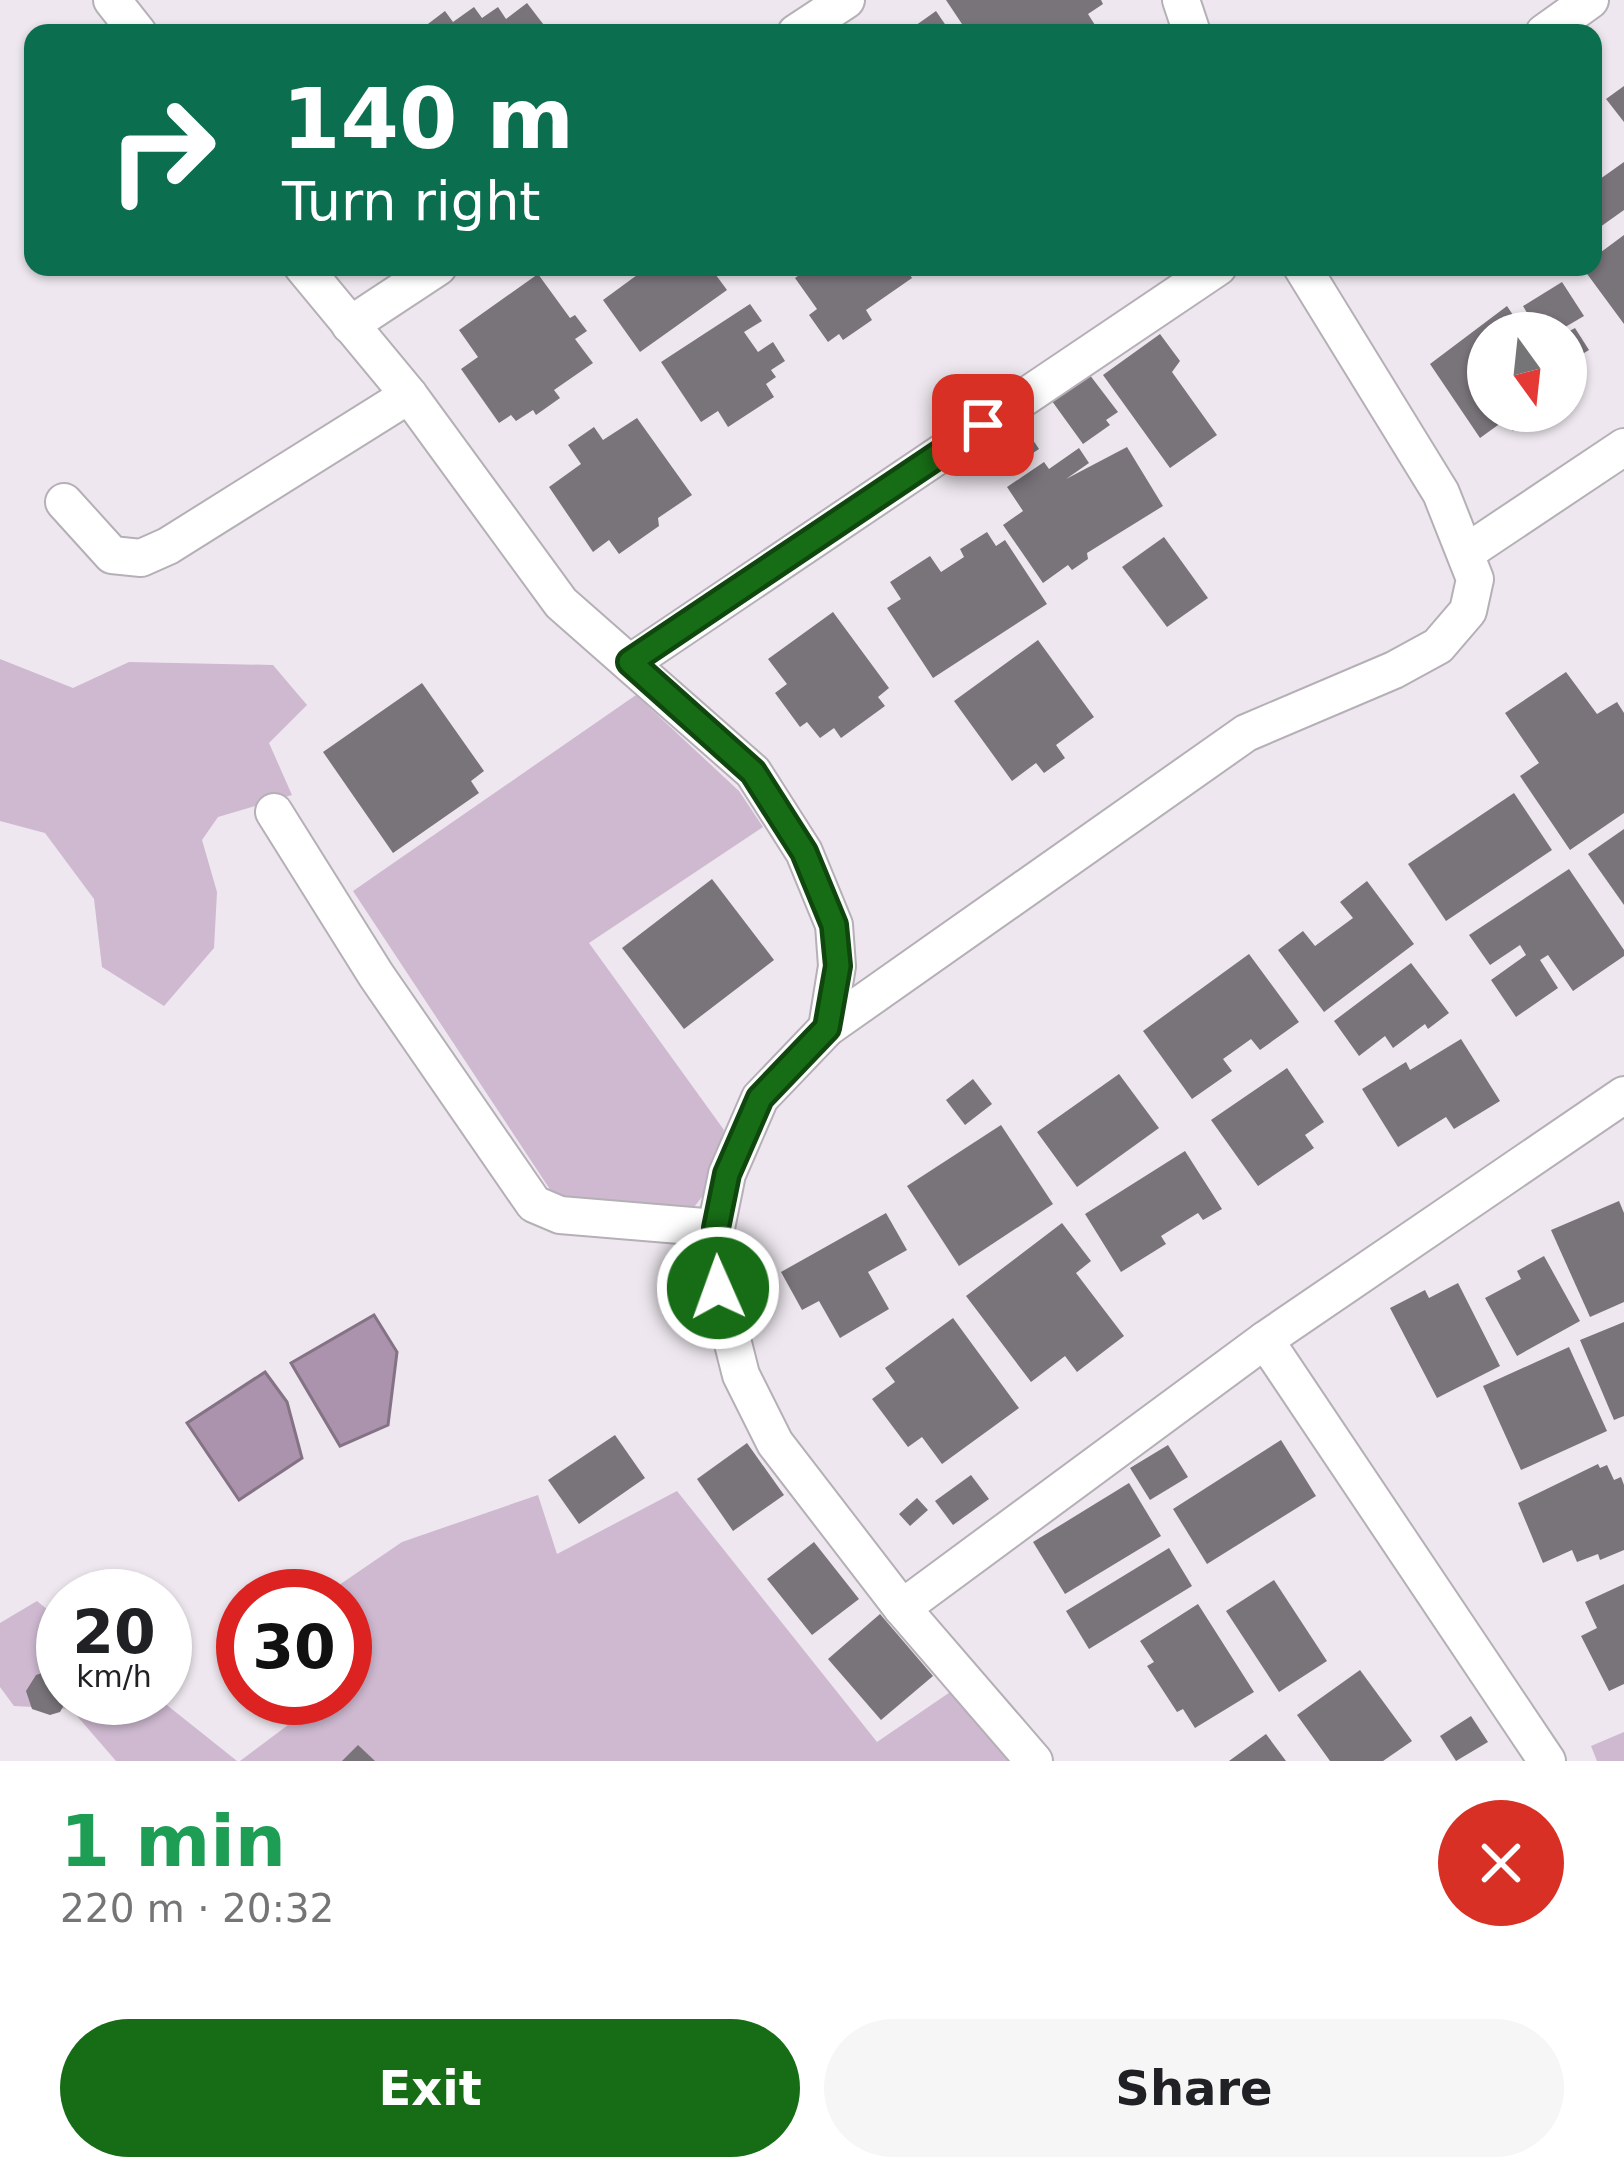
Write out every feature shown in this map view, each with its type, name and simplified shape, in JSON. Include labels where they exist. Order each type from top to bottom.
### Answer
[{"type":"street","points":[[112,0],[131,24]]},
{"type":"street","points":[[810,24],[846,0]]},
{"type":"street","points":[[1557,24],[1590,0]]},
{"type":"street","points":[[311,276],[409,395],[561,603],[753,772],[804,852],[834,925],[838,966],[827,1028]]},
{"type":"street","points":[[350,325],[424,276]]},
{"type":"street","points":[[630,662],[1205,276]]},
{"type":"street","points":[[1034,1761],[902,1608],[775,1443],[741,1375],[718,1288],[716,1228],[727,1174],[760,1098],[827,1028],[1246,733],[1394,670],[1438,646],[1468,611],[1475,579],[1441,493],[1308,276]]},
{"type":"street","points":[[64,502],[112,554],[141,558],[168,546],[409,395]]},
{"type":"street","points":[[1468,552],[1624,447]]},
{"type":"street","points":[[274,812],[376,975],[534,1204],[560,1215],[716,1228]]},
{"type":"street","points":[[902,1608],[1265,1340],[1624,1094]]},
{"type":"street","points":[[1265,1340],[1546,1761]]},
{"type":"shaded area","points":[[0,659],[73,688],[129,662],[273,665],[307,705],[269,743],[292,795],[218,817],[202,840],[217,892],[214,948],[164,1006],[102,967],[94,899],[45,833],[0,821]]},
{"type":"shaded area","points":[[636,695],[739,791],[763,827],[589,943],[724,1130],[712,1184],[691,1211],[555,1197],[353,891]]},
{"type":"shaded area","points":[[374,1315],[397,1352],[388,1425],[340,1446],[291,1363]]},
{"type":"shaded area","points":[[265,1372],[287,1402],[302,1458],[239,1500],[187,1423]]},
{"type":"shaded area","points":[[677,1491],[877,1742],[959,1686],[1019,1761],[240,1761],[288,1725],[372,1725],[372,1569],[362,1569],[402,1542],[538,1495],[557,1554]]},
{"type":"shaded area","points":[[36,1602],[36,1707],[14,1706],[0,1687],[0,1623]]},
{"type":"shaded area","points":[[85,1725],[192,1725],[237,1761],[116,1761]]},
{"type":"shaded area","points":[[1624,1732],[1624,1761],[1597,1761],[1591,1746]]},
{"type":"building","points":[[946,0],[1101,0],[1103,4],[1088,14],[1094,24],[962,24]]},
{"type":"building","points":[[527,3],[543,24],[428,24],[445,11],[453,22],[474,7],[482,18],[498,7],[506,19]]},
{"type":"building","points":[[936,11],[945,24],[918,24]]},
{"type":"building","points":[[1624,86],[1624,122],[1606,99]]},
{"type":"building","points":[[1624,162],[1624,210],[1602,226],[1602,178]]},
{"type":"building","points":[[1624,235],[1624,324],[1589,276],[1602,276],[1602,251]]},
{"type":"building","points":[[539,276],[570,318],[575,315],[587,331],[575,339],[593,363],[554,390],[560,398],[536,415],[533,410],[516,421],[511,415],[499,423],[461,369],[478,357],[459,330]]},
{"type":"building","points":[[636,276],[717,276],[727,290],[640,352],[603,300]]},
{"type":"building","points":[[795,278],[912,278],[866,310],[872,320],[843,340],[839,334],[828,342],[809,315],[817,309]]},
{"type":"building","points":[[1562,282],[1581,312],[1527,312],[1523,306]]},
{"type":"building","points":[[750,304],[762,321],[744,332],[758,352],[773,342],[785,361],[771,370],[776,377],[766,384],[774,397],[728,427],[718,411],[701,422],[661,362]]},
{"type":"building","points":[[1160,334],[1180,361],[1172,372],[1217,435],[1170,468],[1103,375]]},
{"type":"building","points":[[1467,336],[1467,419],[1430,364]]},
{"type":"building","points":[[1086,370],[1118,412],[1106,420],[1110,425],[1083,444],[1049,397]]},
{"type":"building","points":[[1015,413],[1039,449],[1010,468],[987,432]]},
{"type":"building","points":[[637,418],[692,495],[619,554],[609,540],[593,552],[549,487],[581,464],[568,445],[594,427],[603,440]]},
{"type":"building","points":[[1127,447],[1163,506],[1087,553],[1088,559],[1072,570],[1068,565],[1043,583],[1003,525],[1023,511],[1007,487],[1044,462],[1049,469],[1079,448],[1089,463],[1066,479]]},
{"type":"building","points":[[987,532],[996,546],[1005,540],[1047,604],[933,678],[887,608],[901,599],[890,582],[930,556],[941,572],[964,557],[960,549]]},
{"type":"building","points":[[1164,537],[1208,598],[1167,627],[1122,567]]},
{"type":"building","points":[[833,612],[889,688],[878,697],[885,706],[841,738],[834,728],[820,738],[807,722],[800,727],[775,693],[787,684],[768,659]]},
{"type":"building","points":[[1038,640],[1094,717],[1056,745],[1065,758],[1044,773],[1036,763],[1012,781],[954,701]]},
{"type":"building","points":[[1566,672],[1597,714],[1617,702],[1624,713],[1624,813],[1570,850],[1520,776],[1539,763],[1505,713]]},
{"type":"building","points":[[422,683],[484,771],[471,781],[479,793],[393,853],[323,752]]},
{"type":"building","points":[[1514,793],[1552,850],[1446,921],[1408,864]]},
{"type":"building","points":[[1624,829],[1624,905],[1588,854]]},
{"type":"building","points":[[1569,869],[1624,956],[1573,991],[1548,955],[1540,960],[1558,988],[1516,1017],[1491,980],[1526,955],[1520,945],[1490,965],[1469,935]]},
{"type":"building","points":[[712,879],[774,960],[684,1029],[622,948]]},
{"type":"building","points":[[1367,881],[1414,944],[1324,1012],[1278,950],[1303,931],[1315,946],[1353,918],[1340,902]]},
{"type":"building","points":[[1249,954],[1299,1022],[1260,1050],[1251,1039],[1223,1059],[1232,1071],[1192,1099],[1143,1031]]},
{"type":"building","points":[[1411,963],[1449,1013],[1393,1048],[1385,1036],[1359,1056],[1334,1021]]},
{"type":"building","points":[[1461,1039],[1500,1101],[1454,1129],[1446,1117],[1398,1147],[1362,1089],[1406,1062],[1410,1070]]},
{"type":"building","points":[[1287,1068],[1324,1122],[1305,1135],[1314,1148],[1258,1186],[1211,1120]]},
{"type":"building","points":[[1119,1074],[1159,1128],[1077,1187],[1037,1132]]},
{"type":"building","points":[[973,1079],[992,1104],[965,1125],[946,1100]]},
{"type":"building","points":[[1001,1125],[1053,1204],[959,1266],[907,1186]]},
{"type":"building","points":[[1185,1151],[1222,1209],[1203,1220],[1198,1213],[1161,1236],[1166,1244],[1121,1272],[1085,1214]]},
{"type":"building","points":[[1619,1201],[1624,1213],[1624,1302],[1590,1317],[1551,1230]]},
{"type":"building","points":[[886,1213],[907,1250],[868,1272],[889,1309],[840,1338],[819,1301],[802,1310],[781,1272]]},
{"type":"building","points":[[1062,1223],[1091,1261],[1076,1273],[1124,1336],[1077,1372],[1065,1356],[1031,1382],[966,1296]]},
{"type":"building","points":[[1544,1256],[1580,1321],[1517,1356],[1485,1298],[1521,1279],[1517,1271]]},
{"type":"building","points":[[1458,1283],[1500,1366],[1437,1398],[1390,1308],[1425,1290],[1429,1298]]},
{"type":"building","points":[[953,1318],[1019,1408],[942,1464],[922,1437],[908,1447],[872,1399],[895,1382],[885,1368]]},
{"type":"building","points":[[1624,1322],[1624,1416],[1614,1420],[1580,1340]]},
{"type":"building","points":[[1569,1347],[1607,1431],[1521,1470],[1483,1386]]},
{"type":"building","points":[[615,1435],[645,1478],[579,1524],[548,1480]]},
{"type":"building","points":[[1281,1440],[1316,1496],[1207,1564],[1173,1509]]},
{"type":"building","points":[[747,1443],[784,1495],[733,1531],[697,1479]]},
{"type":"building","points":[[1168,1445],[1188,1477],[1150,1500],[1130,1468]]},
{"type":"building","points":[[1598,1464],[1600,1468],[1607,1465],[1614,1480],[1621,1477],[1624,1485],[1624,1550],[1600,1560],[1598,1554],[1577,1562],[1572,1550],[1543,1563],[1518,1503]]},
{"type":"building","points":[[971,1475],[989,1499],[953,1525],[935,1501]]},
{"type":"building","points":[[1129,1483],[1161,1536],[1065,1594],[1033,1542]]},
{"type":"building","points":[[917,1498],[928,1510],[910,1526],[899,1514]]},
{"type":"building","points":[[814,1542],[859,1599],[812,1635],[767,1579]]},
{"type":"building","points":[[1169,1548],[1192,1586],[1089,1649],[1066,1611]]},
{"type":"building","points":[[1274,1580],[1327,1661],[1279,1692],[1226,1611]]},
{"type":"building","points":[[1624,1584],[1624,1684],[1609,1691],[1581,1636],[1597,1628],[1585,1602]]},
{"type":"building","points":[[1198,1604],[1254,1692],[1195,1728],[1183,1709],[1177,1712],[1147,1666],[1154,1662],[1140,1641]]},
{"type":"building","points":[[880,1614],[933,1676],[881,1720],[828,1659]]},
{"type":"building","points":[[1360,1670],[1412,1741],[1383,1761],[1330,1761],[1297,1715]]},
{"type":"building","points":[[36,1675],[36,1710],[32,1709],[26,1691]]},
{"type":"building","points":[[1471,1716],[1488,1742],[1456,1761],[1440,1736]]},
{"type":"building","points":[[1266,1734],[1286,1761],[1229,1761]]},
{"type":"building","points":[[358,1745],[375,1761],[342,1761]]},
{"type":"route","points":[[718,1288],[716,1228],[727,1174],[760,1098],[827,1028],[838,966],[834,925],[804,852],[753,772],[630,662],[983,425]]}]
